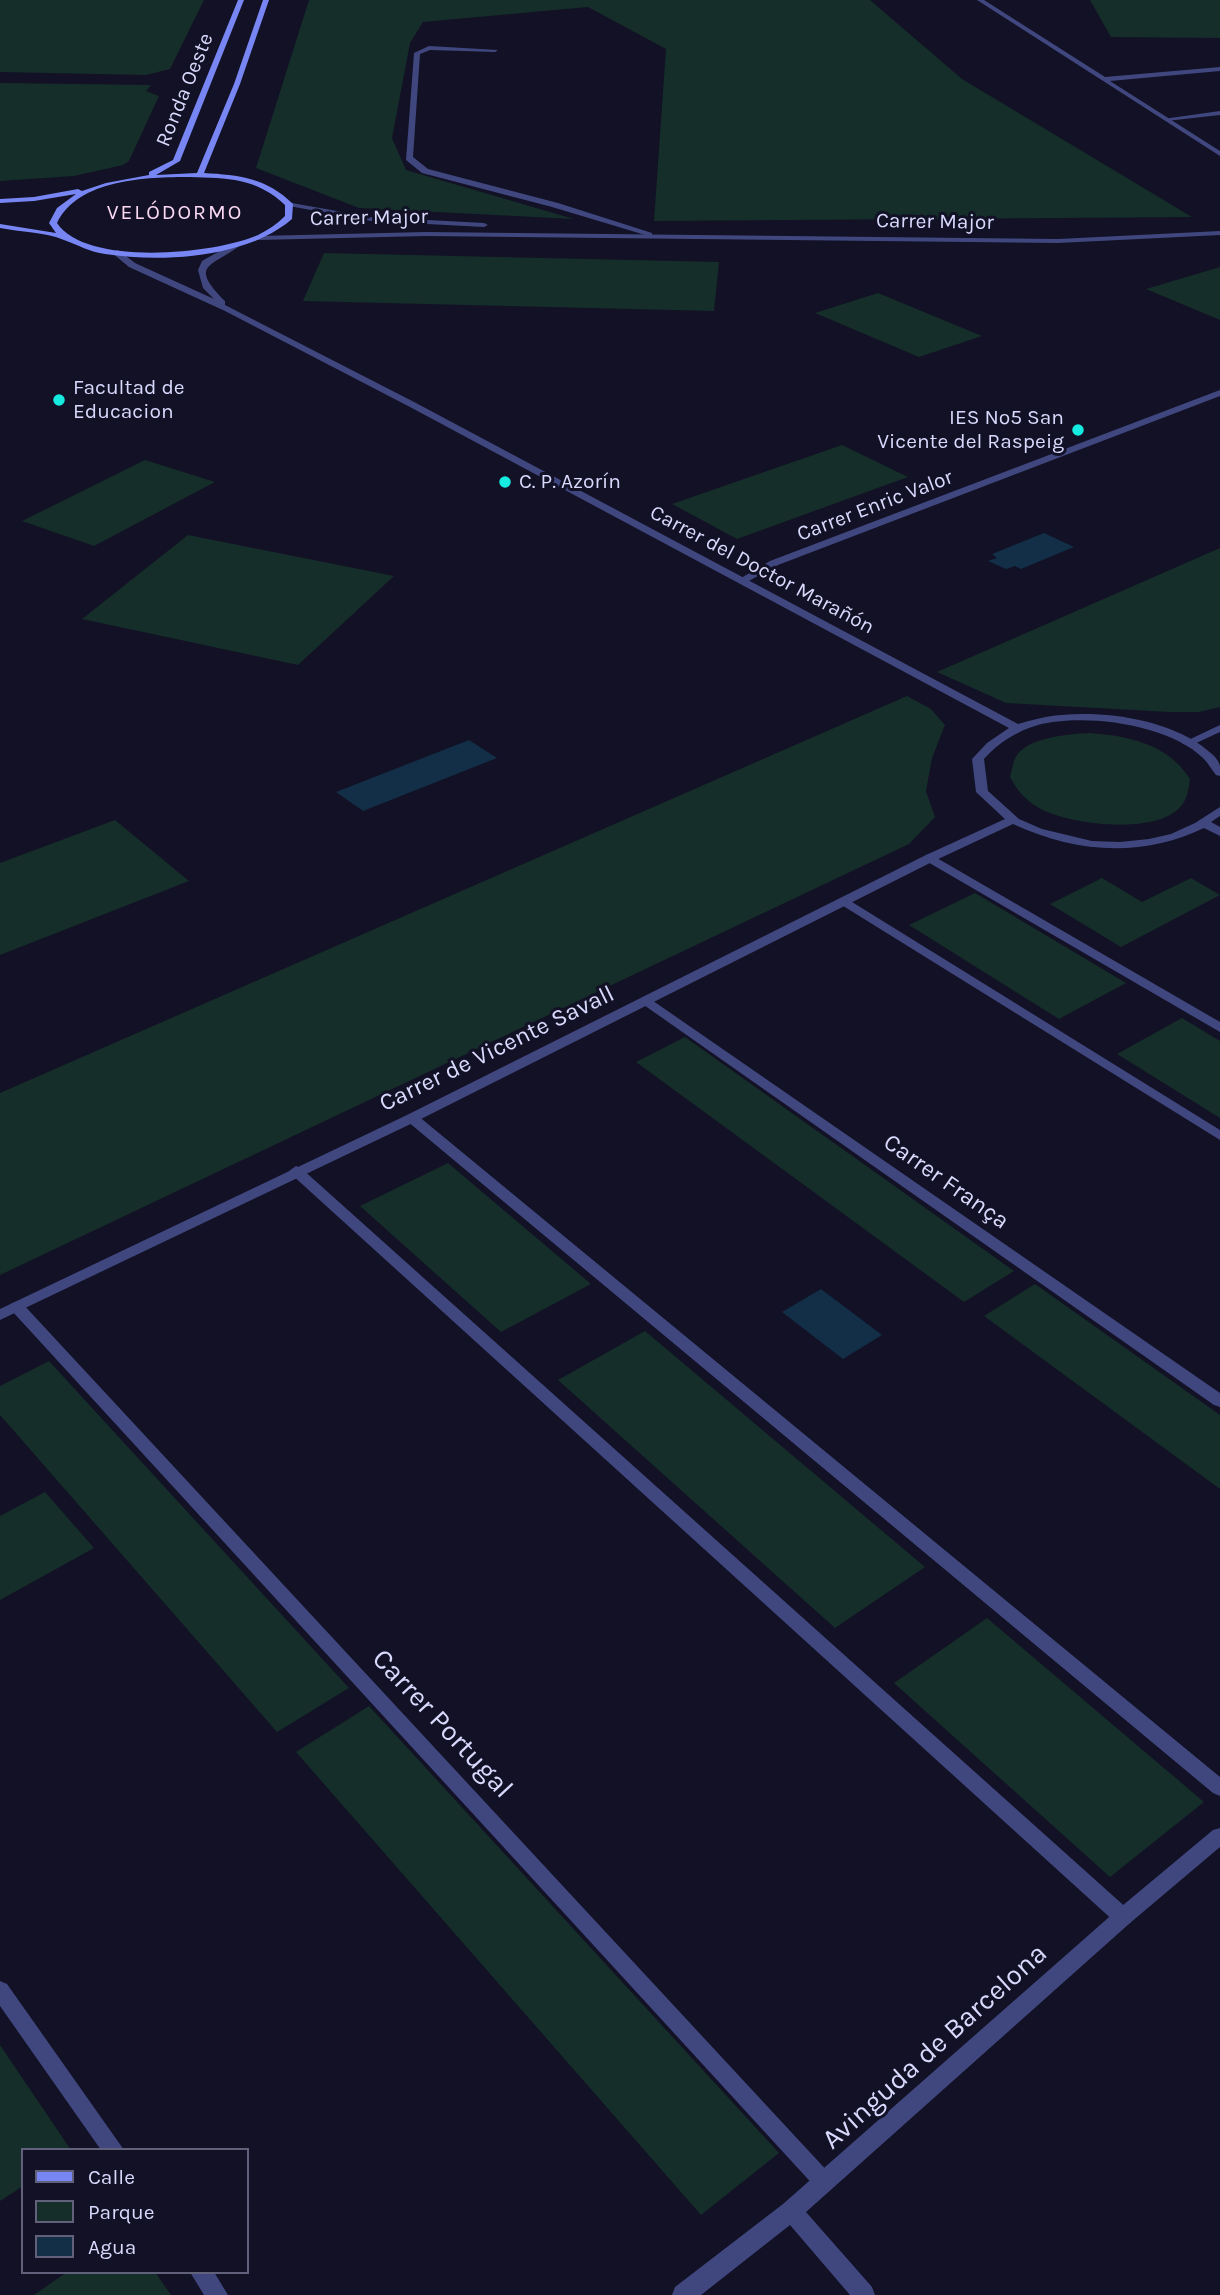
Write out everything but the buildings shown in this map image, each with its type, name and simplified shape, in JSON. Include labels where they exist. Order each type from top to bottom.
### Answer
[{"type":"main road","name":"Ronda Oeste","points":[[145,178],[176,161],[241,0]]},
{"type":"main road","name":"Ronda Oeste","points":[[200,175],[237,84],[266,0]]},
{"type":"main road","points":[[0,201],[34,199],[145,178],[200,175],[248,181],[273,190],[289,204],[289,217],[276,229],[235,246],[193,253],[115,253],[64,237],[0,226]]},
{"type":"main road","points":[[64,237],[53,223],[56,211],[73,197],[104,186]]},
{"type":"street","points":[[979,0],[1220,154]]},
{"type":"street","points":[[495,50],[429,48],[417,53],[409,158],[425,171],[555,205],[649,235]]},
{"type":"street","points":[[1106,79],[1220,69]]},
{"type":"street","points":[[1166,119],[1220,113]]},
{"type":"street","name":"Carrer Major","points":[[289,204],[371,219],[649,235]]},
{"type":"street","name":"Carrer Major","points":[[258,238],[426,234],[1058,241],[1220,233]]},
{"type":"street","points":[[228,309],[207,288],[202,270],[205,263],[235,246]]},
{"type":"street","name":"Carrer del Doctor Marañón","points":[[115,253],[132,265],[228,309],[413,405],[1017,728]]},
{"type":"street","name":"Carrer Enric Valor","points":[[741,582],[774,563],[1220,393]]},
{"type":"street","points":[[1220,773],[1207,757],[1188,743],[1134,723],[1084,717],[1042,721],[1017,728],[990,743],[978,759],[982,792],[1013,820],[1049,835],[1098,845],[1147,844],[1177,838],[1206,824],[1220,810]]},
{"type":"street","points":[[1188,743],[1220,729]]},
{"type":"street","name":"Carrer de Vicente Savall","points":[[8,1311],[296,1171],[412,1118],[930,858],[1013,820]]},
{"type":"street","points":[[1206,824],[1220,832]]},
{"type":"street","points":[[930,858],[1220,1028]]},
{"type":"street","points":[[844,901],[1220,1136]]},
{"type":"street","name":"Carrer França","points":[[646,1000],[1220,1401]]},
{"type":"street","points":[[412,1118],[1220,1788]]},
{"type":"street","points":[[296,1171],[1123,1917]]},
{"type":"street","name":"Carrer Portugal","points":[[8,1311],[824,2182]]},
{"type":"street","name":"Avinguda de Barcelona","points":[[683,2295],[824,2182],[1123,1917],[1220,1836]]},
{"type":"street","points":[[0,1990],[113,2148]]},
{"type":"street","points":[[790,2211],[864,2295]]},
{"type":"street","points":[[202,2274],[217,2295]]},
{"type":"green space","points":[[0,0],[204,0],[170,69],[146,75],[0,72]]},
{"type":"green space","points":[[309,0],[870,0],[962,79],[1192,217],[654,221],[666,49],[588,7],[423,22],[410,43],[392,138],[406,170],[574,219],[359,208],[256,168]]},
{"type":"green space","points":[[1090,0],[1220,0],[1220,38],[1111,37]]},
{"type":"green space","points":[[0,83],[151,85],[146,91],[159,96],[129,161],[123,165],[74,176],[0,181]]},
{"type":"green space","points":[[324,253],[719,262],[714,311],[303,301]]},
{"type":"green space","points":[[1220,267],[1220,320],[1146,289]]},
{"type":"green space","points":[[878,293],[982,336],[919,357],[815,313]]},
{"type":"green space","points":[[842,445],[908,477],[737,539],[672,504]]},
{"type":"green space","points":[[145,460],[215,482],[94,546],[22,521]]},
{"type":"green space","points":[[188,535],[394,576],[298,665],[82,619]]},
{"type":"green space","points":[[1220,548],[1220,707],[1199,712],[1170,712],[1006,703],[937,672]]},
{"type":"green space","points":[[907,696],[931,709],[945,725],[932,758],[926,791],[935,817],[909,844],[0,1275],[0,1093]]},
{"type":"green space","points":[[1090,733],[1133,740],[1171,757],[1190,779],[1185,800],[1175,812],[1159,820],[1116,825],[1053,814],[1034,805],[1022,794],[1010,777],[1016,757],[1023,749],[1040,740]]},
{"type":"green space","points":[[115,820],[189,881],[0,955],[0,863]]},
{"type":"green space","points":[[1102,878],[1142,902],[1191,878],[1220,895],[1121,947],[1050,904]]},
{"type":"green space","points":[[975,893],[1126,983],[1059,1019],[909,925]]},
{"type":"green space","points":[[1182,1018],[1220,1041],[1220,1118],[1117,1054]]},
{"type":"green space","points":[[685,1037],[1014,1271],[964,1302],[636,1062]]},
{"type":"green space","points":[[448,1163],[591,1284],[501,1332],[360,1206]]},
{"type":"green space","points":[[1035,1284],[1220,1415],[1220,1489],[984,1316]]},
{"type":"green space","points":[[645,1331],[925,1567],[835,1628],[558,1380]]},
{"type":"green space","points":[[49,1361],[349,1688],[277,1732],[0,1415],[0,1386]]},
{"type":"green space","points":[[45,1492],[94,1548],[0,1600],[0,1516]]},
{"type":"green space","points":[[987,1618],[1204,1802],[1110,1877],[894,1683]]},
{"type":"green space","points":[[369,1706],[779,2153],[701,2215],[296,1752]]},
{"type":"green space","points":[[0,2045],[70,2148],[21,2148],[21,2187],[0,2201]]},
{"type":"green space","points":[[64,2274],[156,2274],[171,2295],[34,2295]]},
{"type":"water","points":[[1044,533],[1074,547],[1021,569],[1015,566],[1006,569],[988,561],[997,558],[992,554]]},
{"type":"water","points":[[469,740],[497,758],[363,811],[336,792]]},
{"type":"water","points":[[821,1289],[882,1335],[843,1359],[782,1312]]},
{"type":"place","name":"Facultad de Educacion","points":[[59,400]]},
{"type":"place","name":"IES Nº5 San Vicente del Raspeig","points":[[1078,430]]},
{"type":"place","name":"C. P. Azorín","points":[[505,482]]},
{"type":"district","name":"VELÓDORMO","points":[[175,213]]}]
